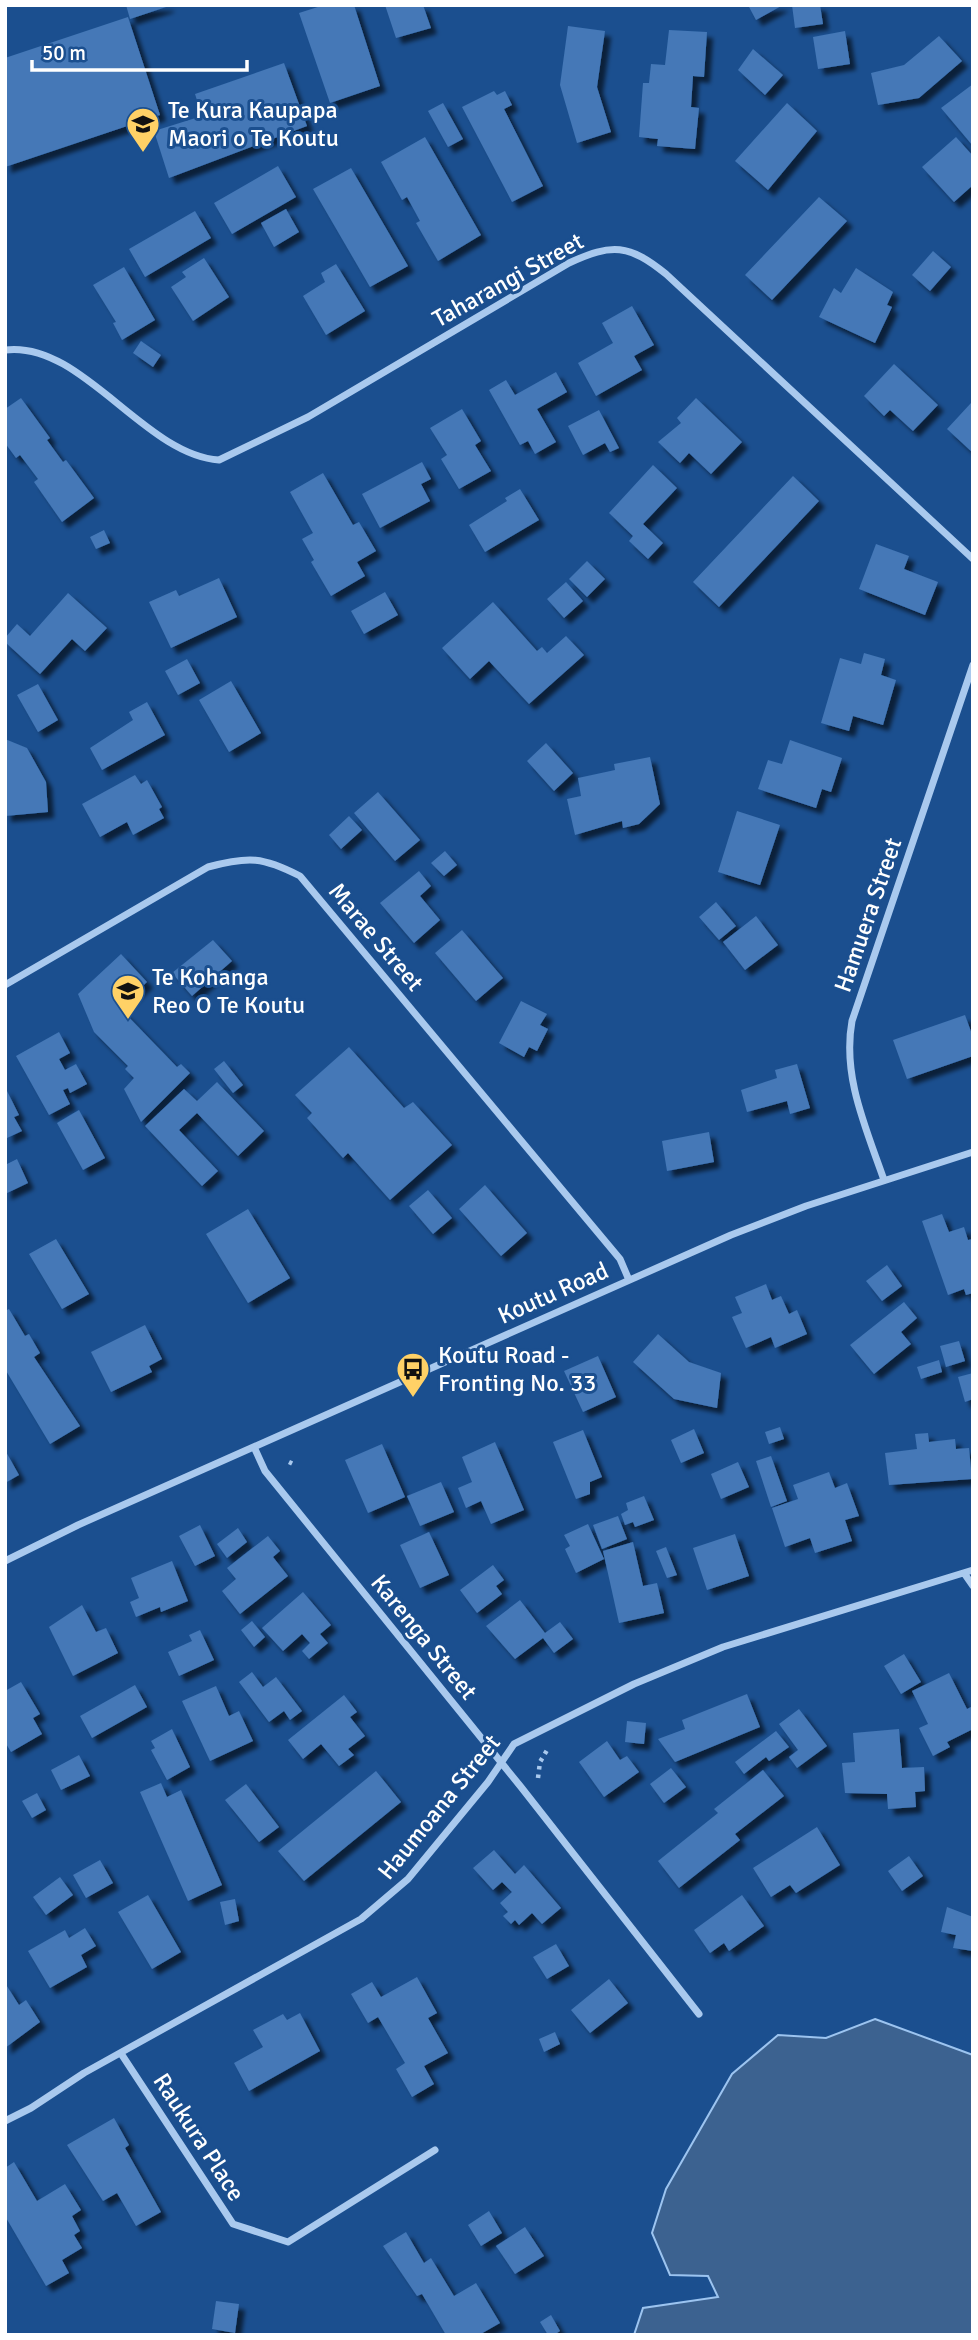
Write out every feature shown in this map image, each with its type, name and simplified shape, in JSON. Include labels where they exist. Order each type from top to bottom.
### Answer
[{"type":"street","name":"Taharangi Street","points":[[5,349],[26,348],[43,353],[71,369],[173,443],[203,459],[219,460],[308,417],[569,263],[605,249],[626,249],[644,256],[666,274],[973,559]]},
{"type":"street","name":"Hamuera Street","points":[[884,1180],[856,1100],[849,1068],[848,1042],[852,1021],[973,665]]},
{"type":"street","name":"Marae Street","points":[[5,985],[208,867],[235,859],[270,861],[300,876],[620,1259],[629,1280]]},
{"type":"street","name":"Koutu Road","points":[[5,1561],[78,1525],[731,1235],[884,1180],[973,1152]]},
{"type":"street","name":"Karenga Street","points":[[254,1447],[265,1471],[699,2014]]},
{"type":"street","name":"Haumoana Street","points":[[5,2121],[31,2108],[84,2073],[361,1919],[385,1902],[426,1857],[514,1744],[543,1727],[723,1647],[973,1570]]},
{"type":"street","points":[[964,1573],[973,1586]]},
{"type":"street","name":"Raukura Place","points":[[122,2054],[233,2224],[288,2242],[435,2150]]},
{"type":"path","points":[[538,1778],[540,1762],[549,1746]]},
{"type":"water","points":[[875,2019],[973,2055],[973,2335],[634,2335],[643,2308],[718,2297],[708,2276],[670,2275],[652,2233],[666,2189],[732,2074],[778,2035],[826,2038]]},
{"type":"building","points":[[126,5],[168,5],[169,6],[130,19]]},
{"type":"building","points":[[324,5],[354,5],[380,86],[330,103],[299,13]]},
{"type":"building","points":[[385,5],[423,5],[431,28],[396,38]]},
{"type":"building","points":[[748,5],[783,5],[756,20]]},
{"type":"building","points":[[792,5],[820,5],[823,24],[795,28]]},
{"type":"building","points":[[128,17],[160,115],[5,167],[5,58]]},
{"type":"building","points":[[568,26],[605,31],[597,87],[611,132],[577,143],[560,85]]},
{"type":"building","points":[[669,30],[707,32],[704,77],[693,76],[691,107],[699,108],[695,149],[657,146],[658,139],[639,137],[643,83],[649,83],[651,64],[665,65]]},
{"type":"building","points":[[845,31],[850,64],[818,69],[813,37]]},
{"type":"building","points":[[939,36],[962,61],[919,98],[878,105],[871,73],[904,65]]},
{"type":"building","points":[[753,49],[783,75],[765,95],[738,70]]},
{"type":"building","points":[[284,63],[307,126],[169,178],[154,131],[202,116],[195,94]]},
{"type":"building","points":[[973,84],[973,146],[941,108]]},
{"type":"building","points":[[494,91],[497,95],[505,91],[512,105],[504,109],[543,186],[512,202],[462,107]]},
{"type":"building","points":[[443,103],[463,139],[448,147],[428,111]]},
{"type":"building","points":[[787,103],[817,131],[768,190],[735,161]]},
{"type":"building","points":[[425,137],[481,235],[438,261],[416,223],[420,221],[407,197],[402,200],[381,162]]},
{"type":"building","points":[[956,137],[973,156],[973,185],[954,202],[922,167]]},
{"type":"building","points":[[278,166],[296,197],[232,234],[214,203]]},
{"type":"building","points":[[351,168],[408,266],[370,287],[313,189]]},
{"type":"building","points":[[819,197],[847,221],[772,300],[745,275]]},
{"type":"building","points":[[286,209],[299,232],[274,247],[261,223]]},
{"type":"building","points":[[195,211],[211,238],[145,277],[129,249]]},
{"type":"building","points":[[933,251],[951,267],[930,291],[912,275]]},
{"type":"building","points":[[204,258],[229,297],[193,321],[171,287],[186,277],[182,272]]},
{"type":"building","points":[[336,264],[365,311],[326,335],[303,296],[325,282],[321,273]]},
{"type":"building","points":[[124,267],[155,320],[122,340],[113,323],[116,322],[93,285]]},
{"type":"building","points":[[856,268],[893,292],[887,305],[892,307],[875,343],[819,317],[834,288],[841,293]]},
{"type":"building","points":[[632,306],[654,345],[634,356],[642,370],[596,396],[578,363],[613,343],[602,323]]},
{"type":"building","points":[[141,341],[161,355],[153,367],[133,353]]},
{"type":"building","points":[[894,364],[938,405],[913,431],[890,410],[884,416],[864,396]]},
{"type":"building","points":[[556,372],[567,392],[537,409],[556,442],[535,454],[528,441],[520,445],[489,390],[506,380],[515,395]]},
{"type":"building","points":[[21,398],[50,438],[47,440],[63,462],[66,460],[94,498],[62,522],[34,482],[38,479],[20,455],[16,458],[5,443],[5,409]]},
{"type":"building","points":[[696,398],[742,442],[711,474],[689,453],[680,463],[658,442],[681,423],[677,418]]},
{"type":"building","points":[[971,403],[973,405],[973,453],[947,429]]},
{"type":"building","points":[[462,409],[481,441],[475,445],[491,471],[459,489],[441,459],[447,455],[430,428]]},
{"type":"building","points":[[599,410],[619,448],[610,452],[605,443],[583,455],[568,426]]},
{"type":"building","points":[[422,462],[431,479],[421,484],[430,501],[380,528],[362,494]]},
{"type":"building","points":[[653,465],[677,488],[643,524],[663,543],[648,559],[629,541],[633,536],[609,513]]},
{"type":"building","points":[[323,473],[353,525],[359,522],[376,551],[357,562],[365,576],[331,596],[311,562],[314,560],[302,539],[313,533],[290,492]]},
{"type":"building","points":[[793,476],[819,501],[719,607],[693,582]]},
{"type":"building","points":[[520,489],[539,520],[485,552],[469,525],[507,501],[505,498]]},
{"type":"building","points":[[104,530],[110,543],[96,549],[90,537]]},
{"type":"building","points":[[876,544],[909,556],[904,569],[938,582],[925,615],[859,589]]},
{"type":"building","points":[[587,561],[605,579],[587,597],[569,579]]},
{"type":"building","points":[[219,578],[237,617],[171,648],[149,602],[176,590],[179,596]]},
{"type":"building","points":[[566,582],[583,601],[564,618],[547,599]]},
{"type":"building","points":[[385,592],[398,615],[364,634],[351,611]]},
{"type":"building","points":[[68,593],[107,628],[85,651],[72,639],[40,674],[5,642],[5,638],[17,624],[30,636]]},
{"type":"building","points":[[493,602],[537,651],[542,647],[547,653],[566,636],[584,655],[529,704],[489,661],[470,679],[442,648]]},
{"type":"building","points":[[864,653],[885,659],[881,675],[896,680],[883,725],[853,716],[849,731],[821,723],[840,658],[861,664]]},
{"type":"building","points":[[187,659],[200,683],[178,695],[165,671]]},
{"type":"building","points":[[231,681],[261,733],[229,752],[199,700]]},
{"type":"building","points":[[38,684],[58,720],[38,732],[17,695]]},
{"type":"building","points":[[147,702],[165,735],[102,770],[90,748],[133,720],[129,712]]},
{"type":"building","points":[[5,739],[27,748],[46,782],[48,812],[5,816]]},
{"type":"building","points":[[790,740],[842,758],[831,792],[822,789],[816,808],[758,789],[768,760],[782,764]]},
{"type":"building","points":[[546,743],[573,773],[554,791],[527,761]]},
{"type":"building","points":[[650,757],[660,804],[639,824],[623,828],[622,821],[575,835],[567,799],[581,796],[578,778],[615,770],[614,764]]},
{"type":"building","points":[[135,775],[141,784],[147,780],[162,807],[159,809],[164,818],[133,835],[127,822],[100,837],[82,804]]},
{"type":"building","points":[[378,792],[420,840],[395,861],[354,813]]},
{"type":"building","points":[[737,811],[780,825],[760,885],[718,872]]},
{"type":"building","points":[[349,816],[362,830],[341,849],[329,835]]},
{"type":"building","points":[[445,851],[457,865],[444,876],[431,863]]},
{"type":"building","points":[[419,871],[431,886],[420,896],[440,920],[414,943],[380,903]]},
{"type":"building","points":[[716,902],[736,926],[719,940],[699,917]]},
{"type":"building","points":[[756,916],[778,945],[745,970],[723,942]]},
{"type":"building","points":[[462,930],[503,978],[476,1001],[435,953]]},
{"type":"building","points":[[213,940],[232,961],[192,996],[172,973]]},
{"type":"building","points":[[121,954],[147,982],[120,1008],[177,1067],[181,1064],[190,1073],[141,1122],[124,1089],[134,1078],[125,1069],[128,1066],[94,1032],[78,994]]},
{"type":"building","points":[[521,1001],[547,1014],[540,1025],[548,1029],[537,1051],[529,1047],[524,1057],[499,1043]]},
{"type":"building","points":[[965,1015],[973,1037],[973,1056],[907,1079],[893,1040]]},
{"type":"building","points":[[59,1032],[70,1053],[59,1059],[65,1070],[76,1064],[87,1084],[70,1093],[68,1088],[63,1090],[70,1104],[49,1115],[16,1056]]},
{"type":"building","points":[[349,1047],[404,1108],[413,1102],[452,1145],[390,1200],[348,1153],[343,1158],[307,1118],[312,1113],[295,1095]]},
{"type":"building","points":[[224,1061],[243,1085],[233,1093],[214,1069]]},
{"type":"building","points":[[797,1064],[810,1108],[790,1114],[787,1101],[747,1112],[741,1090],[777,1078],[775,1070]]},
{"type":"building","points":[[217,1082],[264,1131],[238,1156],[197,1113],[179,1130],[218,1171],[202,1186],[145,1126],[184,1089],[197,1101]]},
{"type":"building","points":[[5,1087],[19,1115],[14,1117],[22,1131],[7,1138]]},
{"type":"building","points":[[79,1110],[105,1158],[83,1170],[57,1123]]},
{"type":"building","points":[[709,1132],[714,1162],[667,1171],[662,1141]]},
{"type":"building","points":[[17,1159],[28,1183],[5,1194],[5,1165]]},
{"type":"building","points":[[485,1185],[527,1233],[501,1256],[459,1209]]},
{"type":"building","points":[[428,1190],[452,1218],[433,1234],[409,1206]]},
{"type":"building","points":[[248,1209],[290,1278],[248,1303],[206,1234]]},
{"type":"building","points":[[942,1214],[949,1232],[964,1227],[968,1240],[973,1239],[973,1293],[966,1295],[964,1289],[948,1295],[922,1221]]},
{"type":"building","points":[[56,1239],[89,1294],[62,1309],[29,1254]]},
{"type":"building","points":[[887,1265],[902,1286],[882,1301],[866,1281]]},
{"type":"building","points":[[766,1284],[772,1300],[781,1296],[789,1314],[797,1310],[807,1334],[775,1348],[771,1337],[746,1348],[732,1317],[742,1313],[735,1297]]},
{"type":"building","points":[[904,1302],[917,1318],[901,1332],[911,1344],[874,1374],[850,1345]]},
{"type":"building","points":[[9,1309],[25,1336],[29,1334],[40,1353],[34,1357],[80,1426],[50,1444],[5,1369],[5,1311]]},
{"type":"building","points":[[145,1325],[162,1359],[149,1366],[152,1372],[111,1392],[91,1352]]},
{"type":"building","points":[[658,1334],[689,1362],[721,1373],[717,1408],[674,1399],[633,1362]]},
{"type":"building","points":[[959,1341],[965,1361],[946,1367],[940,1346]]},
{"type":"building","points":[[598,1356],[616,1397],[583,1412],[564,1371]]},
{"type":"building","points":[[939,1360],[942,1372],[921,1379],[917,1367]]},
{"type":"building","points":[[973,1373],[973,1399],[965,1402],[958,1377]]},
{"type":"building","points":[[780,1427],[784,1439],[769,1444],[765,1432]]},
{"type":"building","points":[[694,1429],[704,1453],[681,1463],[671,1440]]},
{"type":"building","points":[[583,1430],[602,1477],[590,1482],[590,1494],[576,1499],[553,1442]]},
{"type":"building","points":[[928,1433],[929,1442],[955,1439],[956,1449],[969,1448],[972,1479],[889,1485],[885,1453],[917,1449],[915,1434]]},
{"type":"building","points":[[495,1442],[524,1510],[491,1524],[481,1501],[466,1508],[458,1488],[472,1482],[462,1457]]},
{"type":"building","points":[[382,1444],[405,1497],[368,1513],[345,1460]]},
{"type":"building","points":[[5,1450],[19,1475],[5,1483]]},
{"type":"building","points":[[771,1456],[787,1501],[771,1507],[756,1461]]},
{"type":"building","points":[[738,1462],[749,1487],[721,1499],[711,1474]]},
{"type":"building","points":[[829,1472],[835,1488],[847,1483],[859,1516],[845,1520],[852,1541],[815,1553],[810,1538],[785,1547],[772,1508],[798,1499],[793,1485]]},
{"type":"building","points":[[441,1482],[454,1512],[420,1526],[407,1496]]},
{"type":"building","points":[[644,1496],[654,1520],[635,1527],[633,1522],[625,1525],[621,1514],[628,1510],[626,1503]]},
{"type":"building","points":[[618,1516],[627,1539],[602,1549],[593,1525]]},
{"type":"building","points":[[588,1524],[604,1559],[576,1573],[565,1549],[570,1546],[564,1535]]},
{"type":"building","points":[[200,1525],[215,1556],[195,1566],[179,1536]]},
{"type":"building","points":[[238,1528],[247,1542],[227,1558],[217,1544]]},
{"type":"building","points":[[429,1532],[449,1575],[420,1588],[400,1545]]},
{"type":"building","points":[[735,1534],[749,1576],[707,1590],[693,1548]]},
{"type":"building","points":[[268,1536],[280,1551],[273,1557],[288,1576],[240,1614],[222,1591],[236,1579],[227,1568]]},
{"type":"building","points":[[633,1542],[643,1586],[657,1583],[664,1613],[619,1623],[603,1551]]},
{"type":"building","points":[[666,1547],[677,1575],[667,1578],[656,1551]]},
{"type":"building","points":[[172,1561],[188,1601],[161,1612],[160,1607],[136,1617],[130,1602],[139,1598],[131,1578]]},
{"type":"building","points":[[493,1565],[504,1580],[496,1586],[502,1594],[477,1613],[460,1590]]},
{"type":"building","points":[[303,1592],[331,1625],[320,1634],[328,1643],[309,1659],[302,1651],[310,1643],[302,1634],[283,1651],[262,1628]]},
{"type":"building","points":[[520,1600],[545,1633],[560,1622],[573,1639],[554,1653],[543,1638],[515,1659],[486,1626]]},
{"type":"building","points":[[82,1605],[96,1632],[106,1628],[118,1653],[73,1676],[49,1627]]},
{"type":"building","points":[[252,1621],[265,1637],[254,1647],[241,1630]]},
{"type":"building","points":[[200,1630],[214,1660],[179,1676],[168,1652],[192,1641],[189,1635]]},
{"type":"building","points":[[904,1654],[921,1682],[901,1694],[884,1666]]},
{"type":"building","points":[[252,1672],[263,1687],[276,1677],[302,1711],[290,1720],[284,1711],[269,1722],[239,1682]]},
{"type":"building","points":[[949,1673],[967,1709],[973,1706],[973,1729],[947,1742],[950,1747],[933,1756],[919,1728],[928,1724],[912,1691]]},
{"type":"building","points":[[21,1682],[40,1714],[33,1718],[42,1734],[11,1752],[5,1742],[5,1691]]},
{"type":"building","points":[[135,1685],[147,1707],[92,1738],[80,1716]]},
{"type":"building","points":[[216,1686],[229,1716],[239,1711],[253,1741],[210,1761],[182,1701]]},
{"type":"building","points":[[747,1694],[760,1727],[675,1762],[658,1739],[685,1729],[682,1720]]},
{"type":"building","points":[[344,1695],[357,1712],[350,1717],[365,1736],[348,1749],[354,1755],[339,1766],[321,1744],[303,1759],[288,1740]]},
{"type":"building","points":[[799,1709],[827,1746],[797,1768],[789,1757],[798,1750],[779,1724]]},
{"type":"building","points":[[627,1721],[646,1723],[644,1744],[625,1742]]},
{"type":"building","points":[[172,1729],[190,1767],[167,1780],[151,1750],[155,1748],[151,1741]]},
{"type":"building","points":[[899,1729],[902,1768],[924,1767],[925,1791],[915,1792],[916,1807],[888,1809],[887,1794],[845,1793],[842,1763],[855,1762],[853,1733]]},
{"type":"building","points":[[776,1731],[789,1747],[769,1761],[766,1757],[744,1774],[735,1762]]},
{"type":"building","points":[[607,1741],[620,1760],[627,1756],[639,1772],[604,1797],[579,1762]]},
{"type":"building","points":[[79,1755],[90,1776],[61,1790],[51,1770]]},
{"type":"building","points":[[671,1768],[686,1787],[664,1803],[650,1784]]},
{"type":"building","points":[[763,1770],[784,1796],[735,1834],[740,1840],[679,1888],[658,1861],[718,1813],[714,1809]]},
{"type":"building","points":[[376,1771],[401,1802],[304,1881],[278,1851]]},
{"type":"building","points":[[161,1783],[167,1797],[181,1790],[222,1885],[188,1901],[140,1792]]},
{"type":"building","points":[[246,1784],[279,1827],[259,1842],[225,1800]]},
{"type":"building","points":[[37,1793],[46,1810],[32,1818],[22,1801]]},
{"type":"building","points":[[817,1827],[840,1865],[796,1893],[790,1885],[771,1897],[753,1868]]},
{"type":"building","points":[[494,1850],[515,1874],[524,1865],[561,1908],[542,1924],[532,1913],[519,1925],[515,1920],[511,1924],[503,1916],[508,1912],[500,1903],[512,1892],[502,1882],[493,1890],[473,1868]]},
{"type":"building","points":[[909,1856],[923,1876],[902,1891],[888,1871]]},
{"type":"building","points":[[100,1860],[113,1883],[86,1898],[73,1875]]},
{"type":"building","points":[[60,1877],[73,1895],[46,1915],[33,1897]]},
{"type":"building","points":[[148,1895],[181,1952],[152,1969],[118,1912]]},
{"type":"building","points":[[742,1895],[764,1926],[729,1951],[724,1943],[710,1953],[694,1930]]},
{"type":"building","points":[[235,1899],[239,1921],[225,1925],[220,1902]]},
{"type":"building","points":[[947,1907],[973,1917],[973,1951],[953,1948],[956,1935],[941,1932]]},
{"type":"building","points":[[85,1928],[96,1946],[81,1955],[87,1967],[50,1988],[28,1951],[65,1930],[69,1938]]},
{"type":"building","points":[[556,1944],[569,1966],[547,1979],[533,1957]]},
{"type":"building","points":[[417,1977],[437,2013],[428,2018],[448,2053],[424,2066],[434,2084],[412,2097],[396,2069],[405,2063],[378,2017],[368,2023],[351,1994],[372,1982],[381,1997]]},
{"type":"building","points":[[609,1979],[628,2003],[590,2033],[571,2010]]},
{"type":"building","points":[[5,1983],[19,2005],[26,2000],[40,2022],[5,2048]]},
{"type":"building","points":[[300,2013],[320,2051],[249,2091],[234,2063],[263,2047],[253,2030],[283,2014],[287,2020]]},
{"type":"building","points":[[555,2032],[560,2044],[544,2052],[539,2039]]},
{"type":"building","points":[[114,2118],[129,2145],[125,2148],[161,2212],[136,2226],[117,2193],[103,2201],[67,2145]]},
{"type":"building","points":[[14,2162],[37,2201],[65,2184],[81,2210],[72,2216],[80,2231],[74,2235],[82,2248],[62,2260],[69,2273],[46,2286],[5,2216],[5,2168]]},
{"type":"building","points":[[489,2211],[502,2233],[481,2246],[468,2225]]},
{"type":"building","points":[[525,2227],[544,2256],[515,2274],[496,2246]]},
{"type":"building","points":[[406,2232],[424,2263],[431,2258],[454,2296],[476,2283],[500,2323],[479,2335],[446,2335],[422,2294],[417,2296],[383,2246]]},
{"type":"building","points":[[216,2301],[239,2304],[235,2333],[212,2329]]},
{"type":"building","points":[[551,2315],[560,2331],[548,2335],[540,2322]]},
{"type":"place","name":"Te Kura Kaupapa Maori o Te Koutu","points":[[143,154]]},
{"type":"place","name":"Te Kohanga Reo O Te Koutu","points":[[128,1021]]},
{"type":"place","name":"Koutu Road - Fronting No. 33","points":[[413,1399]]}]
